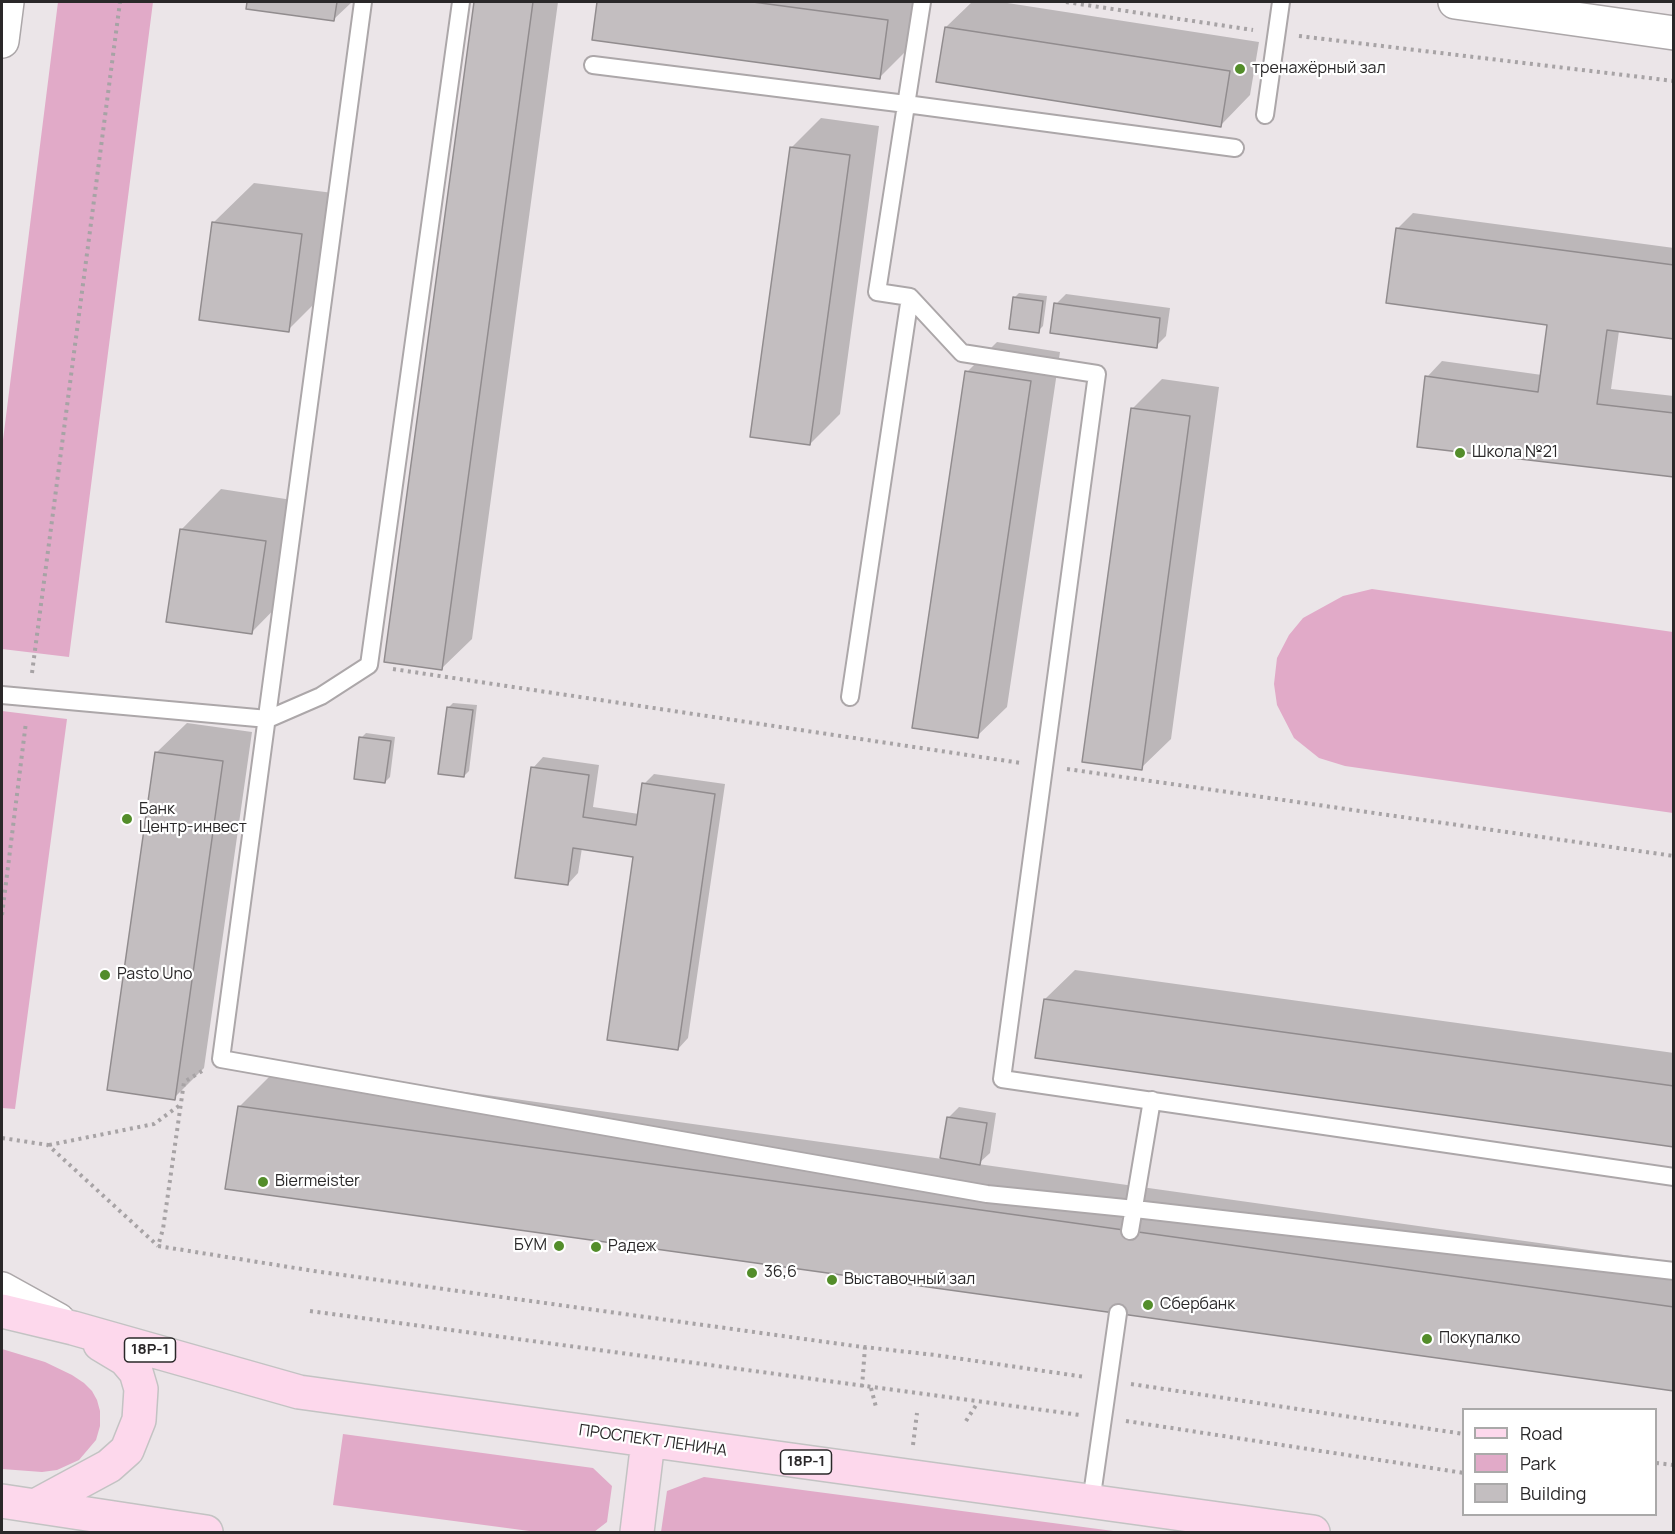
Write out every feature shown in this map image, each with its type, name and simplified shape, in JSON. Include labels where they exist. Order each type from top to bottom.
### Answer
[{"type":"main road","name":"ПРОСПЕКТ ЛЕНИНА","points":[[2,1311],[73,1328],[299,1392],[1313,1533]]},
{"type":"main road","points":[[35,1506],[109,1466],[127,1450],[139,1420],[141,1389],[136,1372],[125,1359],[73,1328]]},
{"type":"main road","points":[[637,1533],[648,1441]]},
{"type":"main road","points":[[2,1501],[206,1533]]},
{"type":"street","points":[[2,41],[7,2]]},
{"type":"street","points":[[1455,2],[1493,4],[1674,33]]},
{"type":"street","points":[[2,1288],[73,1328]]},
{"type":"lane","points":[[363,2],[221,1059],[987,1194],[1674,1271]]},
{"type":"lane","points":[[2,695],[268,718],[321,696],[369,665],[461,2]]},
{"type":"lane","points":[[922,2],[877,292],[910,297],[962,353],[1097,374],[1002,1078],[1674,1178]]},
{"type":"lane","points":[[1265,115],[1281,2]]},
{"type":"lane","points":[[593,65],[1235,148]]},
{"type":"lane","points":[[850,697],[910,297]]},
{"type":"lane","points":[[1130,1231],[1152,1100]]},
{"type":"lane","points":[[1091,1502],[1118,1313]]},
{"type":"path","points":[[2,915],[120,2]]},
{"type":"path","points":[[1066,2],[1276,33],[1674,81]]},
{"type":"path","points":[[158,1246],[163,1229],[184,1082],[221,1059]]},
{"type":"path","points":[[2,1138],[48,1145],[154,1124],[180,1105]]},
{"type":"path","points":[[48,1145],[158,1246],[314,1271],[865,1347],[935,1354],[1462,1434]]},
{"type":"path","points":[[310,1311],[1103,1418],[1462,1473]]},
{"type":"path","points":[[862,1386],[865,1347]]},
{"type":"path","points":[[871,1388],[876,1407]]},
{"type":"path","points":[[966,1421],[978,1402]]},
{"type":"path","points":[[1657,1463],[1674,1466]]},
{"type":"green space","points":[[58,2],[153,2],[69,657],[2,649],[2,448]]},
{"type":"green space","points":[[1372,589],[1673,632],[1673,813],[1345,766],[1319,758],[1294,738],[1277,705],[1274,684],[1277,658],[1289,635],[1303,618],[1343,596]]},
{"type":"green space","points":[[2,711],[67,719],[15,1109],[2,1108]]},
{"type":"green space","points":[[2,1349],[45,1362],[72,1375],[92,1391],[100,1411],[100,1426],[96,1440],[79,1460],[57,1470],[42,1472],[2,1469]]},
{"type":"green space","points":[[343,1434],[593,1468],[612,1486],[607,1522],[594,1532],[537,1532],[333,1505]]},
{"type":"green space","points":[[704,1477],[1121,1532],[661,1532],[667,1491]]},
{"type":"building","points":[[247,2],[337,2],[334,21],[246,9]]},
{"type":"building","points":[[474,2],[533,2],[442,670],[384,662]]},
{"type":"building","points":[[597,2],[753,2],[888,20],[880,79],[592,40]]},
{"type":"building","points":[[945,27],[1230,71],[1221,127],[936,82]]},
{"type":"building","points":[[790,147],[850,155],[810,445],[750,437]]},
{"type":"building","points":[[212,222],[302,234],[289,332],[199,320]]},
{"type":"building","points":[[1396,228],[1674,265],[1674,339],[1607,330],[1597,404],[1674,413],[1674,477],[1417,447],[1425,376],[1538,392],[1547,325],[1386,303]]},
{"type":"building","points":[[1013,297],[1043,301],[1039,333],[1009,329]]},
{"type":"building","points":[[1054,303],[1160,318],[1157,348],[1050,333]]},
{"type":"building","points":[[965,371],[1031,381],[978,738],[912,728]]},
{"type":"building","points":[[1131,408],[1190,416],[1142,770],[1082,762]]},
{"type":"building","points":[[180,529],[266,541],[252,634],[166,622]]},
{"type":"building","points":[[447,707],[473,710],[464,777],[438,774]]},
{"type":"building","points":[[359,737],[391,741],[385,783],[354,779]]},
{"type":"building","points":[[155,752],[223,761],[175,1100],[107,1090]]},
{"type":"building","points":[[531,767],[589,775],[583,817],[636,825],[642,783],[715,794],[678,1050],[607,1040],[633,857],[573,848],[568,885],[515,878]]},
{"type":"building","points":[[1044,999],[1674,1086],[1674,1147],[1035,1058]]},
{"type":"building","points":[[238,1106],[1674,1307],[1674,1391],[225,1189]]},
{"type":"building","points":[[947,1117],[987,1123],[980,1165],[940,1158]]},
{"type":"place","name":"тренажёрный зал","points":[[1240,69]]},
{"type":"place","name":"Школа №21","points":[[1460,453]]},
{"type":"place","name":"Банк Центр-инвест","points":[[127,819]]},
{"type":"place","name":"Pasto Uno","points":[[105,975]]},
{"type":"place","name":"Biermeister","points":[[263,1182]]},
{"type":"place","name":"БУМ","points":[[559,1246]]},
{"type":"place","name":"Радеж","points":[[596,1247]]},
{"type":"place","name":"36,6","points":[[752,1273]]},
{"type":"place","name":"Выставочный зал","points":[[832,1280]]},
{"type":"place","name":"Сбербанк","points":[[1148,1305]]},
{"type":"place","name":"Покупалко","points":[[1427,1339]]}]
